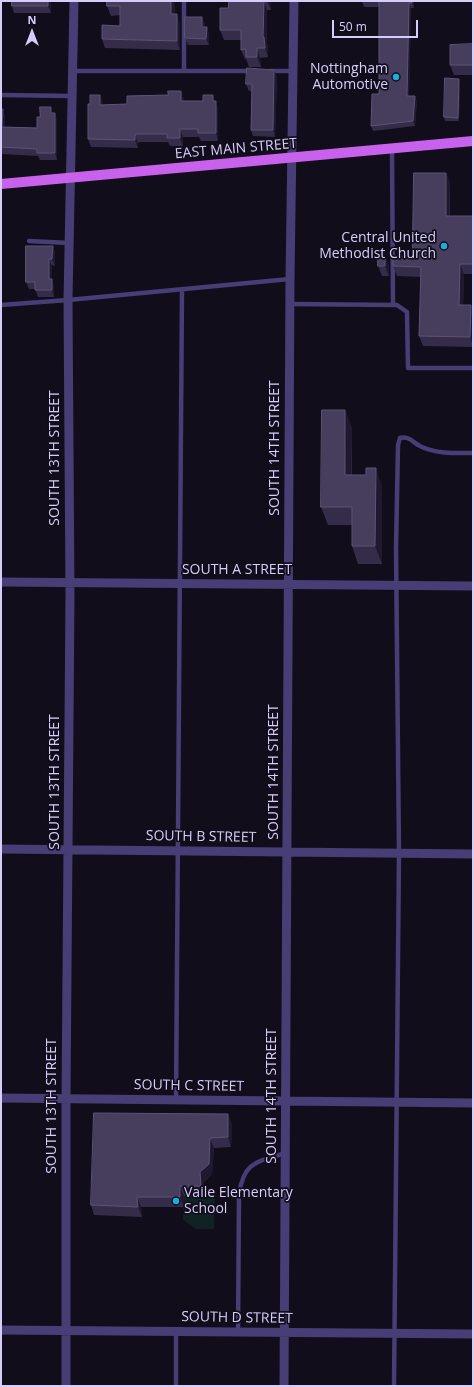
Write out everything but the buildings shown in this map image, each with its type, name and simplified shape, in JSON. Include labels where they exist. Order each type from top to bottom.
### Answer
[{"type":"main road","name":"EAST MAIN STREET","points":[[1,184],[473,141]]},
{"type":"street","name":"SOUTH 13TH STREET","points":[[66,1386],[66,1099],[70,583],[68,300],[74,1]]},
{"type":"street","name":"SOUTH 14TH STREET","points":[[284,1386],[289,584],[289,304],[294,1]]},
{"type":"street","name":"SOUTH A STREET","points":[[1,582],[473,586]]},
{"type":"street","name":"SOUTH B STREET","points":[[1,849],[473,854]]},
{"type":"street","name":"SOUTH C STREET","points":[[1,1098],[473,1103]]},
{"type":"street","name":"SOUTH D STREET","points":[[1,1330],[473,1334]]},
{"type":"lane","points":[[184,1],[184,72]]},
{"type":"lane","points":[[73,71],[254,71]]},
{"type":"lane","points":[[262,71],[293,71]]},
{"type":"lane","points":[[1,95],[73,96]]},
{"type":"lane","points":[[392,149],[393,305]]},
{"type":"lane","points":[[29,241],[69,243]]},
{"type":"lane","points":[[1,305],[290,279]]},
{"type":"lane","points":[[176,1100],[182,289]]},
{"type":"lane","points":[[289,304],[397,305],[407,312],[408,368],[473,368]]},
{"type":"lane","points":[[394,1386],[399,853],[397,586],[398,445],[400,438],[403,437],[409,438],[423,448],[450,453],[473,453]]},
{"type":"lane","points":[[238,1332],[239,1194],[241,1184],[244,1174],[250,1166],[286,1153]]},
{"type":"lane","points":[[176,1332],[176,1386]]},
{"type":"shaded area","points":[[215,1195],[214,1229],[196,1229],[183,1220],[184,1196]]},
{"type":"place","name":"Nottingham Automotive","points":[[396,77]]},
{"type":"place","name":"Central United Methodist Church","points":[[444,246]]},
{"type":"place","name":"Vaile Elementary School","points":[[176,1201]]}]
